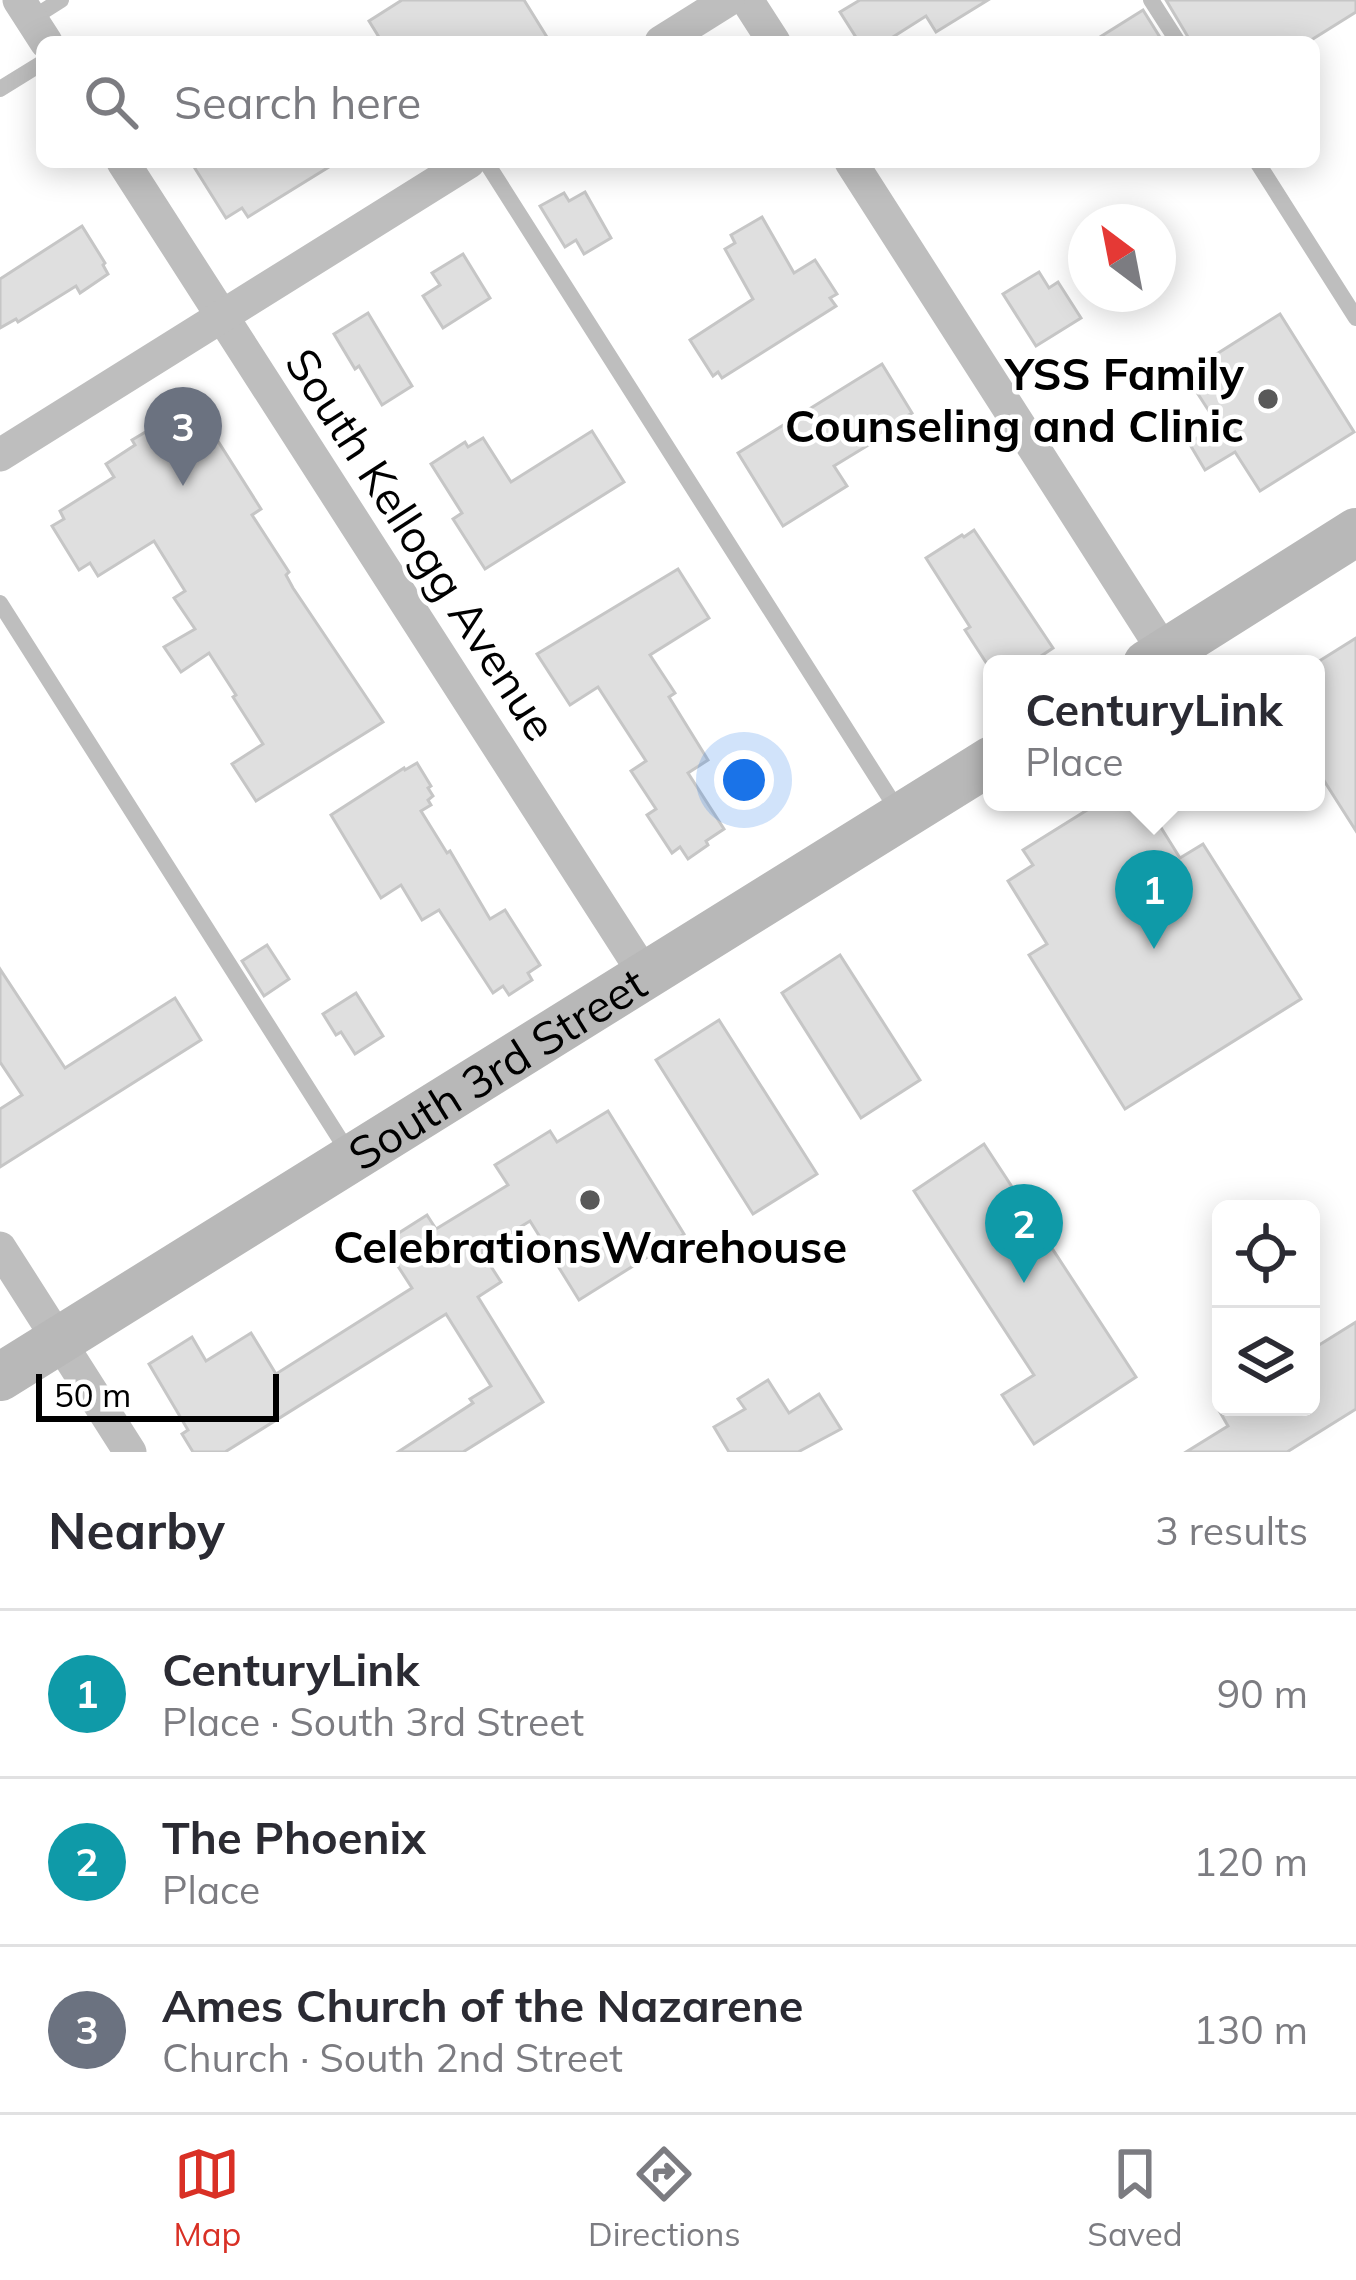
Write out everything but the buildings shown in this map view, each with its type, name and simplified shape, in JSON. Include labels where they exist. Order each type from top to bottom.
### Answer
[{"type":"main road","points":[[1161,655],[1356,532]]},
{"type":"main road","name":"South 3rd Street","points":[[0,1377],[983,766]]},
{"type":"street","points":[[671,36],[728,0]]},
{"type":"street","points":[[747,0],[770,36]]},
{"type":"street","name":"South Kellogg Avenue","points":[[127,168],[645,975]]},
{"type":"street","points":[[0,455],[459,168]]},
{"type":"street","points":[[855,168],[1154,655]]},
{"type":"street","points":[[0,1248],[130,1452]]},
{"type":"lane","points":[[32,20],[61,0]]},
{"type":"lane","points":[[1151,0],[1174,36]]},
{"type":"lane","points":[[0,89],[36,67]]},
{"type":"lane","points":[[490,168],[902,816]]},
{"type":"lane","points":[[1261,168],[1356,318]]},
{"type":"lane","points":[[0,603],[352,1158]]},
{"type":"place","name":"YSS Family Counseling and Clinic","points":[[1268,399]]},
{"type":"place","name":"Ames Church of the Nazarene","points":[[183,486]]},
{"type":"place","name":"CenturyLink","points":[[1154,949]]},
{"type":"place","name":"CelebrationsWarehouse","points":[[590,1200]]},
{"type":"place","name":"The Phoenix","points":[[1024,1283]]}]
